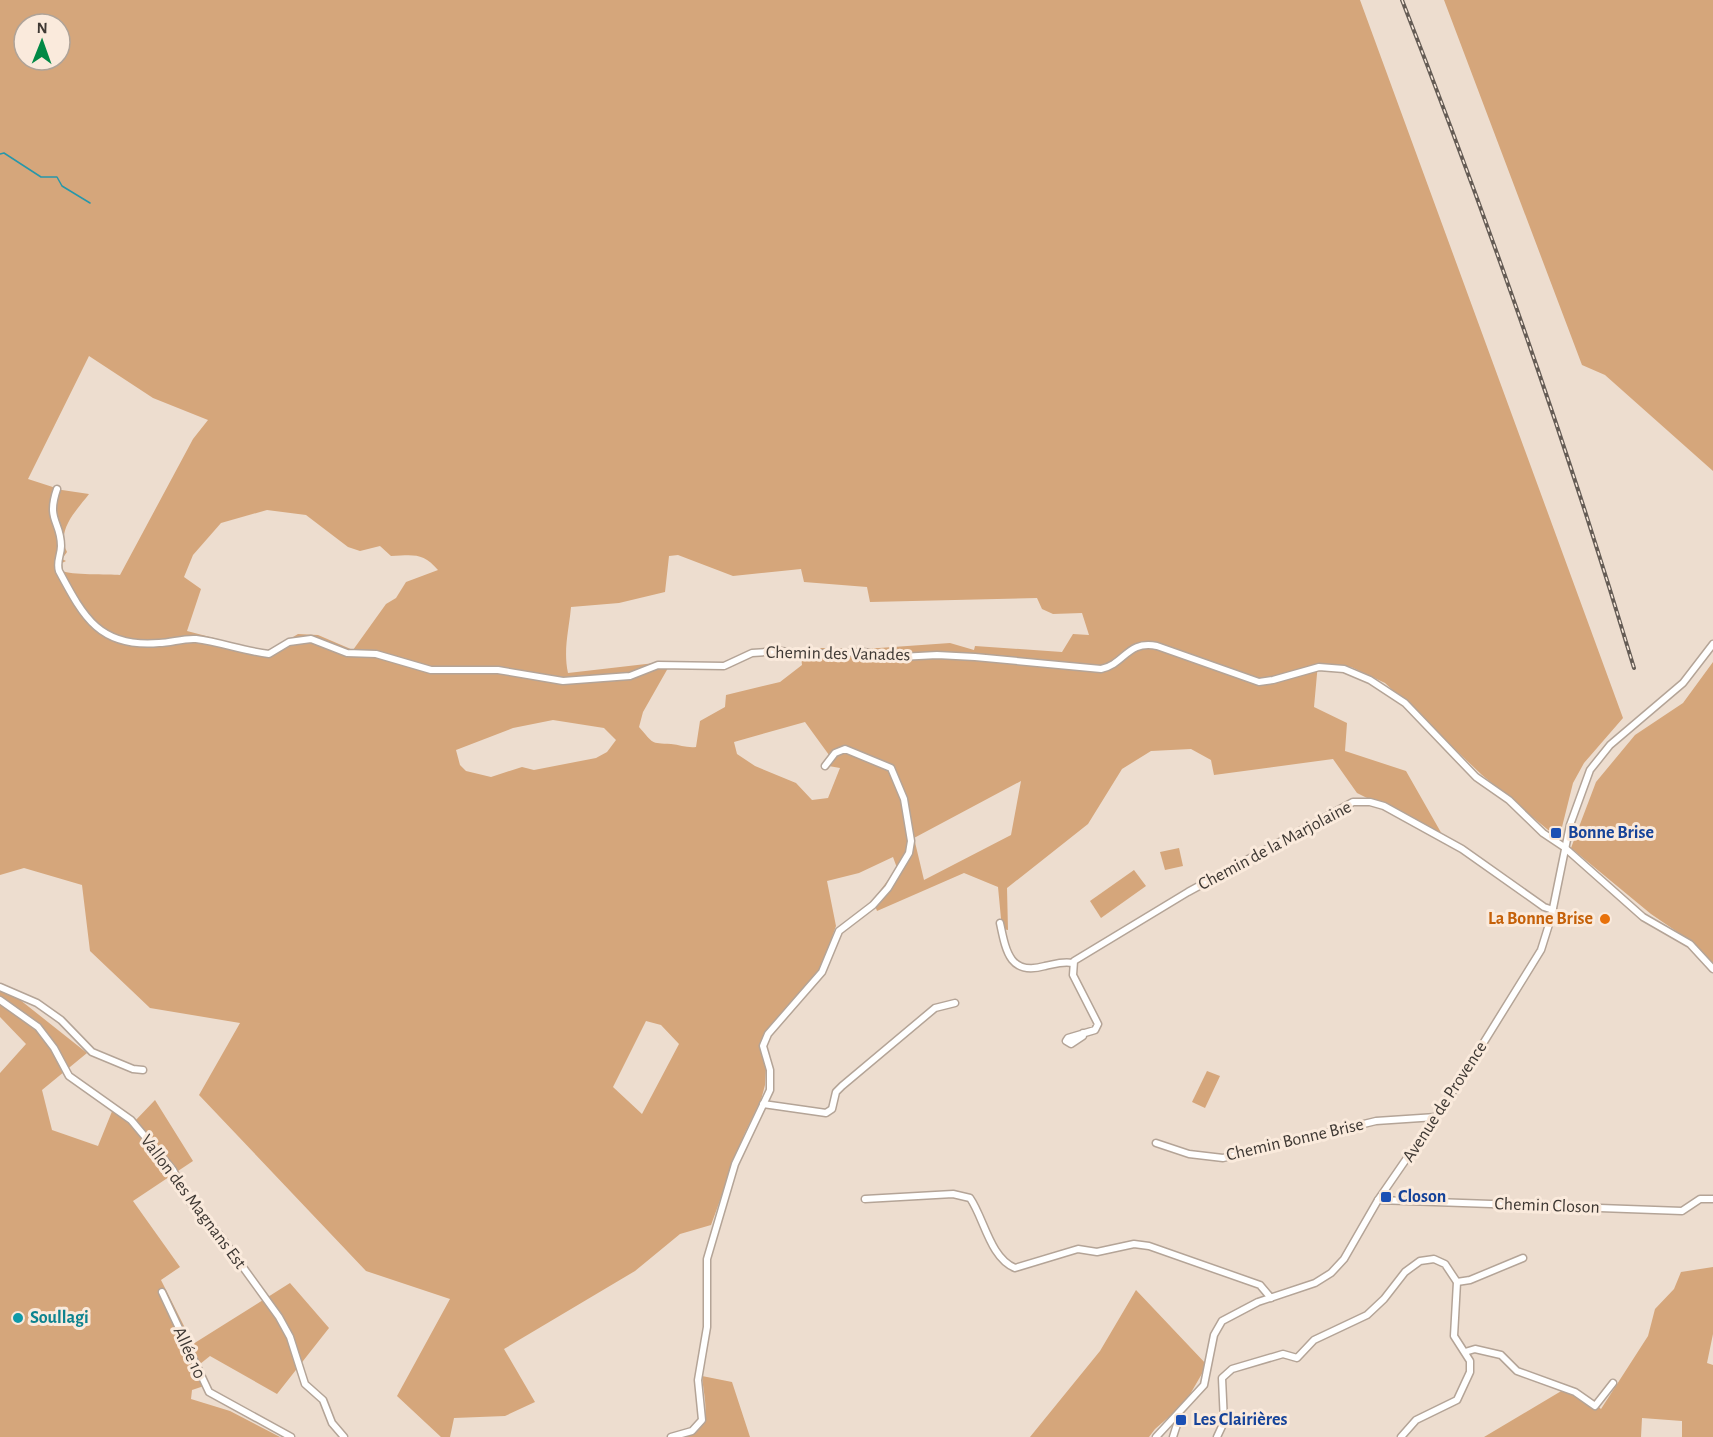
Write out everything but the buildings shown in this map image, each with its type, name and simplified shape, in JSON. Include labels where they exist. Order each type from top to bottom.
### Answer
[{"type":"street","name":"Chemin des Vanades","points":[[57,489],[52,516],[61,543],[57,562],[59,571],[90,620],[106,636],[120,642],[160,644],[195,639],[269,654],[289,642],[311,639],[347,653],[376,654],[431,670],[498,670],[563,681],[587,677],[624,677],[658,665],[724,666],[752,653],[780,651],[810,654],[862,652],[900,657],[966,657],[1101,669],[1113,665],[1131,649],[1143,645],[1157,646],[1259,682],[1319,667],[1344,669],[1370,680],[1405,703],[1476,777],[1509,800],[1543,833],[1564,848],[1643,917],[1690,944],[1713,969]]},
{"type":"street","name":"Avenue de Provence","points":[[1156,1437],[1204,1385],[1214,1335],[1222,1321],[1258,1302],[1315,1282],[1331,1273],[1344,1259],[1378,1200],[1436,1117],[1536,958],[1545,940],[1564,848],[1583,783],[1595,762],[1610,745],[1683,683],[1713,644]]},
{"type":"street","points":[[671,1437],[692,1431],[702,1420],[698,1380],[707,1327],[708,1248],[735,1164],[770,1090],[770,1070],[763,1046],[768,1034],[822,972],[839,931],[873,905],[888,888],[910,850],[904,799],[891,768],[845,749],[835,753],[825,766]]},
{"type":"street","name":"Chemin de la Marjolaine","points":[[1073,963],[1106,940],[1198,886],[1343,807],[1361,801],[1384,806],[1462,849],[1544,908],[1553,910]]},
{"type":"street","points":[[1000,923],[1011,960],[1018,967],[1029,970],[1061,962],[1073,963],[1073,975],[1098,1024],[1095,1030],[1083,1033]]},
{"type":"street","points":[[0,987],[37,1003],[61,1020],[92,1052],[133,1069],[143,1070]]},
{"type":"street","name":"Vallon des Magnans Est","points":[[0,1000],[38,1027],[54,1048],[69,1076],[131,1120],[173,1170],[190,1202],[219,1234],[274,1309],[290,1337],[305,1384],[323,1400],[332,1423],[344,1437]]},
{"type":"street","points":[[763,1104],[826,1113],[832,1109],[836,1092],[842,1086],[935,1008],[955,1003]]},
{"type":"street","name":"Chemin Bonne Brise","points":[[1156,1143],[1191,1154],[1223,1158],[1376,1121],[1436,1117]]},
{"type":"street","points":[[865,1199],[953,1194],[970,1198],[988,1239],[1005,1263],[1015,1268],[1078,1249],[1097,1252],[1134,1244],[1149,1246],[1260,1285],[1271,1298]]},
{"type":"street","name":"Chemin Closon","points":[[1378,1200],[1682,1211],[1700,1199],[1713,1199]]},
{"type":"street","points":[[1457,1282],[1470,1280],[1523,1258]]},
{"type":"street","points":[[1216,1437],[1224,1422],[1222,1378],[1232,1369],[1283,1354],[1297,1358],[1314,1340],[1367,1315],[1384,1299],[1405,1272],[1420,1261],[1434,1259],[1445,1264],[1457,1282],[1454,1336],[1466,1352],[1470,1372],[1456,1400],[1416,1420],[1401,1437]]},
{"type":"street","name":"Allée 10","points":[[162,1292],[208,1392],[291,1437]]},
{"type":"street","points":[[1466,1352],[1475,1349],[1501,1355],[1517,1371],[1575,1392],[1593,1406],[1599,1404],[1613,1383]]},
{"type":"street","points":[[1173,1437],[1181,1412]]},
{"type":"street","points":[[1162,1431],[1168,1437]]},
{"type":"shaded area","points":[[0,0],[1360,0],[1623,718],[1584,763],[1573,783],[1559,839],[1482,775],[1385,683],[1351,667],[1318,663],[1314,707],[1347,723],[1345,751],[1406,771],[1443,836],[1357,793],[1333,759],[1214,775],[1211,760],[1191,749],[1151,751],[1122,769],[1088,824],[1007,888],[1008,930],[1002,929],[998,887],[964,873],[877,911],[873,900],[897,868],[893,857],[859,873],[827,881],[836,926],[821,969],[764,1034],[760,1049],[766,1069],[761,1100],[744,1135],[711,1225],[680,1234],[635,1271],[504,1349],[535,1402],[505,1416],[454,1418],[450,1437],[441,1437],[397,1396],[450,1299],[366,1271],[199,1095],[240,1023],[150,1008],[90,951],[82,885],[24,868],[0,875]],"holes":[[[89,356],[153,398],[208,420],[193,439],[120,575],[63,571],[62,563],[66,561],[62,559],[67,552],[64,544],[66,528],[73,514],[89,494],[62,490],[28,479]],[[267,510],[306,515],[348,547],[360,551],[380,546],[391,556],[422,557],[438,570],[406,582],[396,598],[386,604],[353,650],[318,635],[298,634],[268,652],[187,631],[201,589],[184,577],[193,555],[221,523]],[[678,555],[733,576],[801,569],[804,582],[867,587],[870,602],[1037,598],[1042,609],[1053,614],[1082,613],[1089,635],[1073,634],[1062,652],[975,646],[974,650],[950,643],[879,648],[800,648],[802,665],[780,682],[726,695],[725,707],[700,721],[696,747],[656,743],[650,740],[639,727],[643,712],[672,661],[568,673],[566,648],[571,607],[619,603],[665,592],[669,556]],[[553,720],[604,728],[616,740],[607,752],[596,758],[534,770],[522,767],[491,777],[466,771],[460,765],[456,750],[513,728]],[[805,722],[829,755],[823,765],[840,768],[828,798],[812,800],[796,783],[755,766],[737,754],[734,742]],[[1021,781],[1011,835],[924,880],[914,838]],[[646,1021],[661,1025],[679,1044],[642,1114],[613,1087]]]},
{"type":"shaded area","points":[[1444,0],[1713,0],[1713,471],[1605,375],[1582,365]]},
{"type":"shaded area","points":[[1713,662],[1713,963],[1692,942],[1651,914],[1571,848],[1596,782],[1635,735],[1683,703]]},
{"type":"shaded area","points":[[1179,848],[1183,866],[1165,870],[1160,852]]},
{"type":"shaded area","points":[[1134,870],[1146,886],[1101,918],[1090,901]]},
{"type":"shaded area","points":[[0,984],[87,1053],[42,1090],[52,1130],[98,1146],[115,1104],[134,1122],[155,1100],[193,1161],[133,1201],[180,1267],[161,1280],[193,1344],[290,1283],[329,1328],[277,1394],[210,1356],[200,1364],[207,1385],[192,1390],[191,1399],[230,1411],[280,1437],[0,1437],[0,1073],[26,1044],[0,1017]]},
{"type":"shaded area","points":[[1207,1071],[1220,1076],[1205,1108],[1192,1102]]},
{"type":"shaded area","points":[[1713,1267],[1713,1334],[1707,1363],[1713,1365],[1713,1437],[1682,1437],[1682,1421],[1642,1418],[1641,1437],[1484,1437],[1568,1387],[1586,1395],[1601,1409],[1648,1336],[1655,1309],[1674,1289],[1681,1272]]},
{"type":"shaded area","points":[[1136,1290],[1207,1365],[1185,1403],[1149,1437],[1030,1437],[1100,1351]]},
{"type":"shaded area","points":[[702,1376],[732,1382],[750,1437],[684,1437],[694,1433],[704,1421]]},
{"type":"waterway","points":[[0,154],[4,153],[41,177],[57,177],[62,186],[90,203]]},
{"type":"railway","points":[[1402,0],[1525,332],[1634,668]]},
{"type":"place","name":"Bonne Brise","points":[[1556,833]]},
{"type":"place","name":"La Bonne Brise","points":[[1605,919]]},
{"type":"place","name":"Closon","points":[[1386,1197]]},
{"type":"place","name":"Soullagi","points":[[18,1318]]},
{"type":"place","name":"Les Clairières","points":[[1181,1420]]}]
